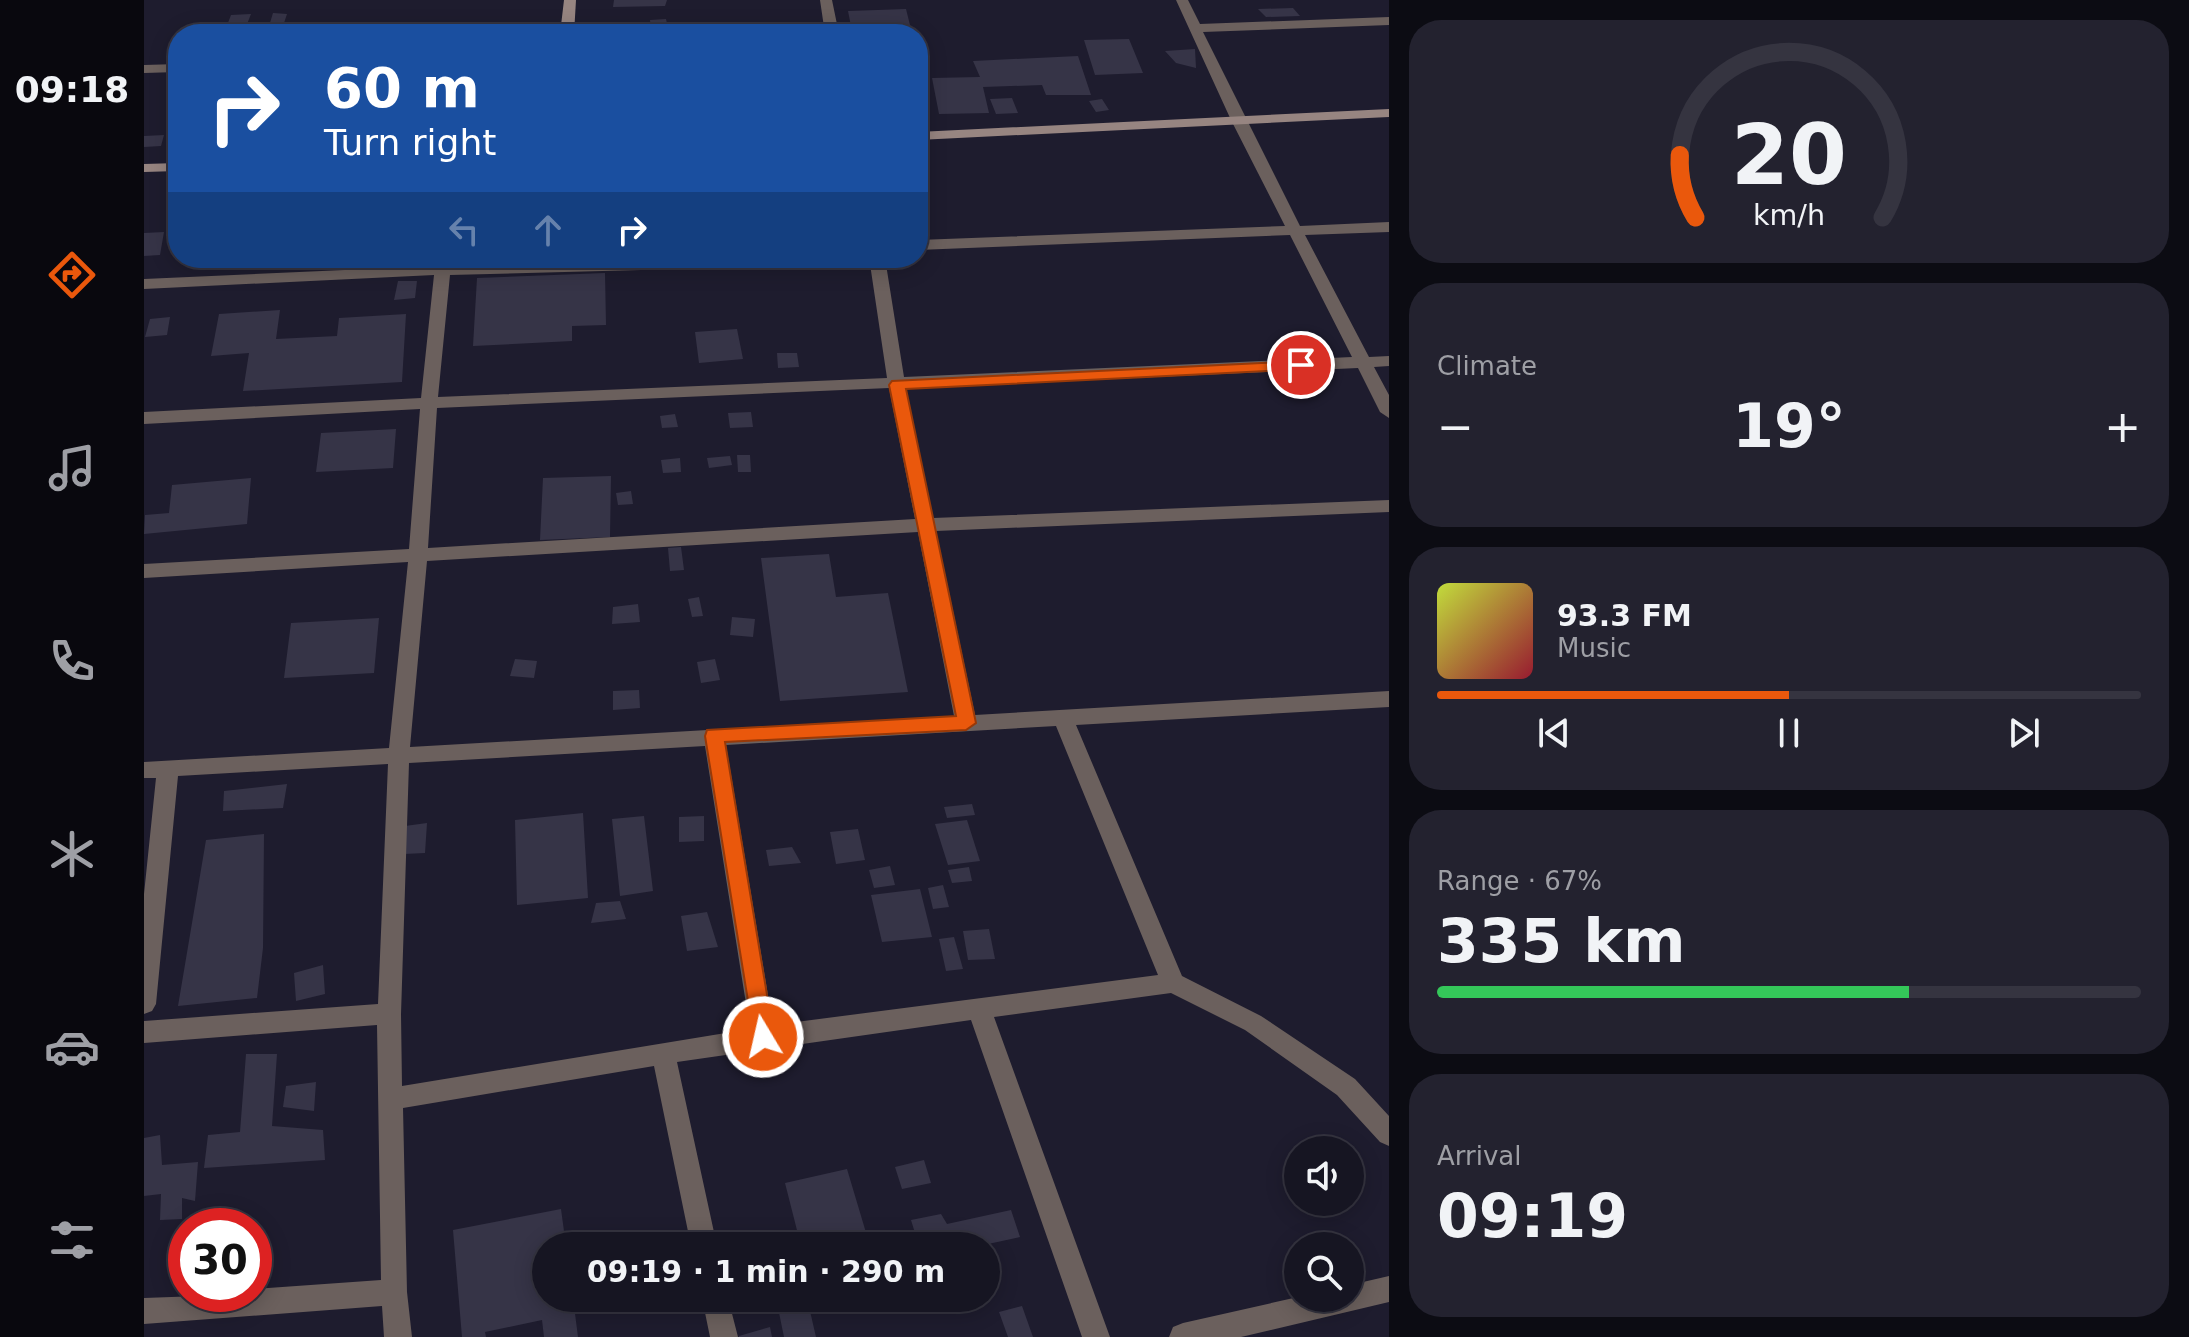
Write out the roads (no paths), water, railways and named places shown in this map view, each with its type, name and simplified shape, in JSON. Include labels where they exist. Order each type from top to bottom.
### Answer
[{"type":"street","points":[[568,24],[570,0]]},
{"type":"street","points":[[826,0],[830,24]]},
{"type":"street","points":[[1182,0],[1238,120],[1389,412]]},
{"type":"street","points":[[1197,28],[1389,21]]},
{"type":"street","points":[[144,69],[168,68]]},
{"type":"street","points":[[928,136],[1389,113]]},
{"type":"street","points":[[144,168],[168,167]]},
{"type":"street","points":[[928,245],[1389,227]]},
{"type":"street","points":[[144,284],[383,268]]},
{"type":"street","points":[[398,1337],[394,1292],[389,1014],[399,755],[443,268]]},
{"type":"street","points":[[878,268],[897,385],[966,723]]},
{"type":"street","points":[[144,418],[429,401],[897,385],[1389,361]]},
{"type":"street","points":[[144,571],[928,525],[1389,506]]},
{"type":"street","points":[[144,770],[1389,699]]},
{"type":"street","points":[[1063,717],[1173,983]]},
{"type":"street","points":[[714,736],[763,1037]]},
{"type":"street","points":[[144,1004],[168,768]]},
{"type":"street","points":[[392,1099],[763,1037],[1173,983],[1253,1023],[1346,1087],[1389,1134]]},
{"type":"street","points":[[979,1009],[1096,1337]]},
{"type":"street","points":[[144,1032],[389,1014]]},
{"type":"street","points":[[663,1054],[701,1232]]},
{"type":"street","points":[[1183,1337],[1389,1289]]},
{"type":"street","points":[[144,1311],[394,1292]]},
{"type":"street","points":[[718,1312],[724,1337]]}]
